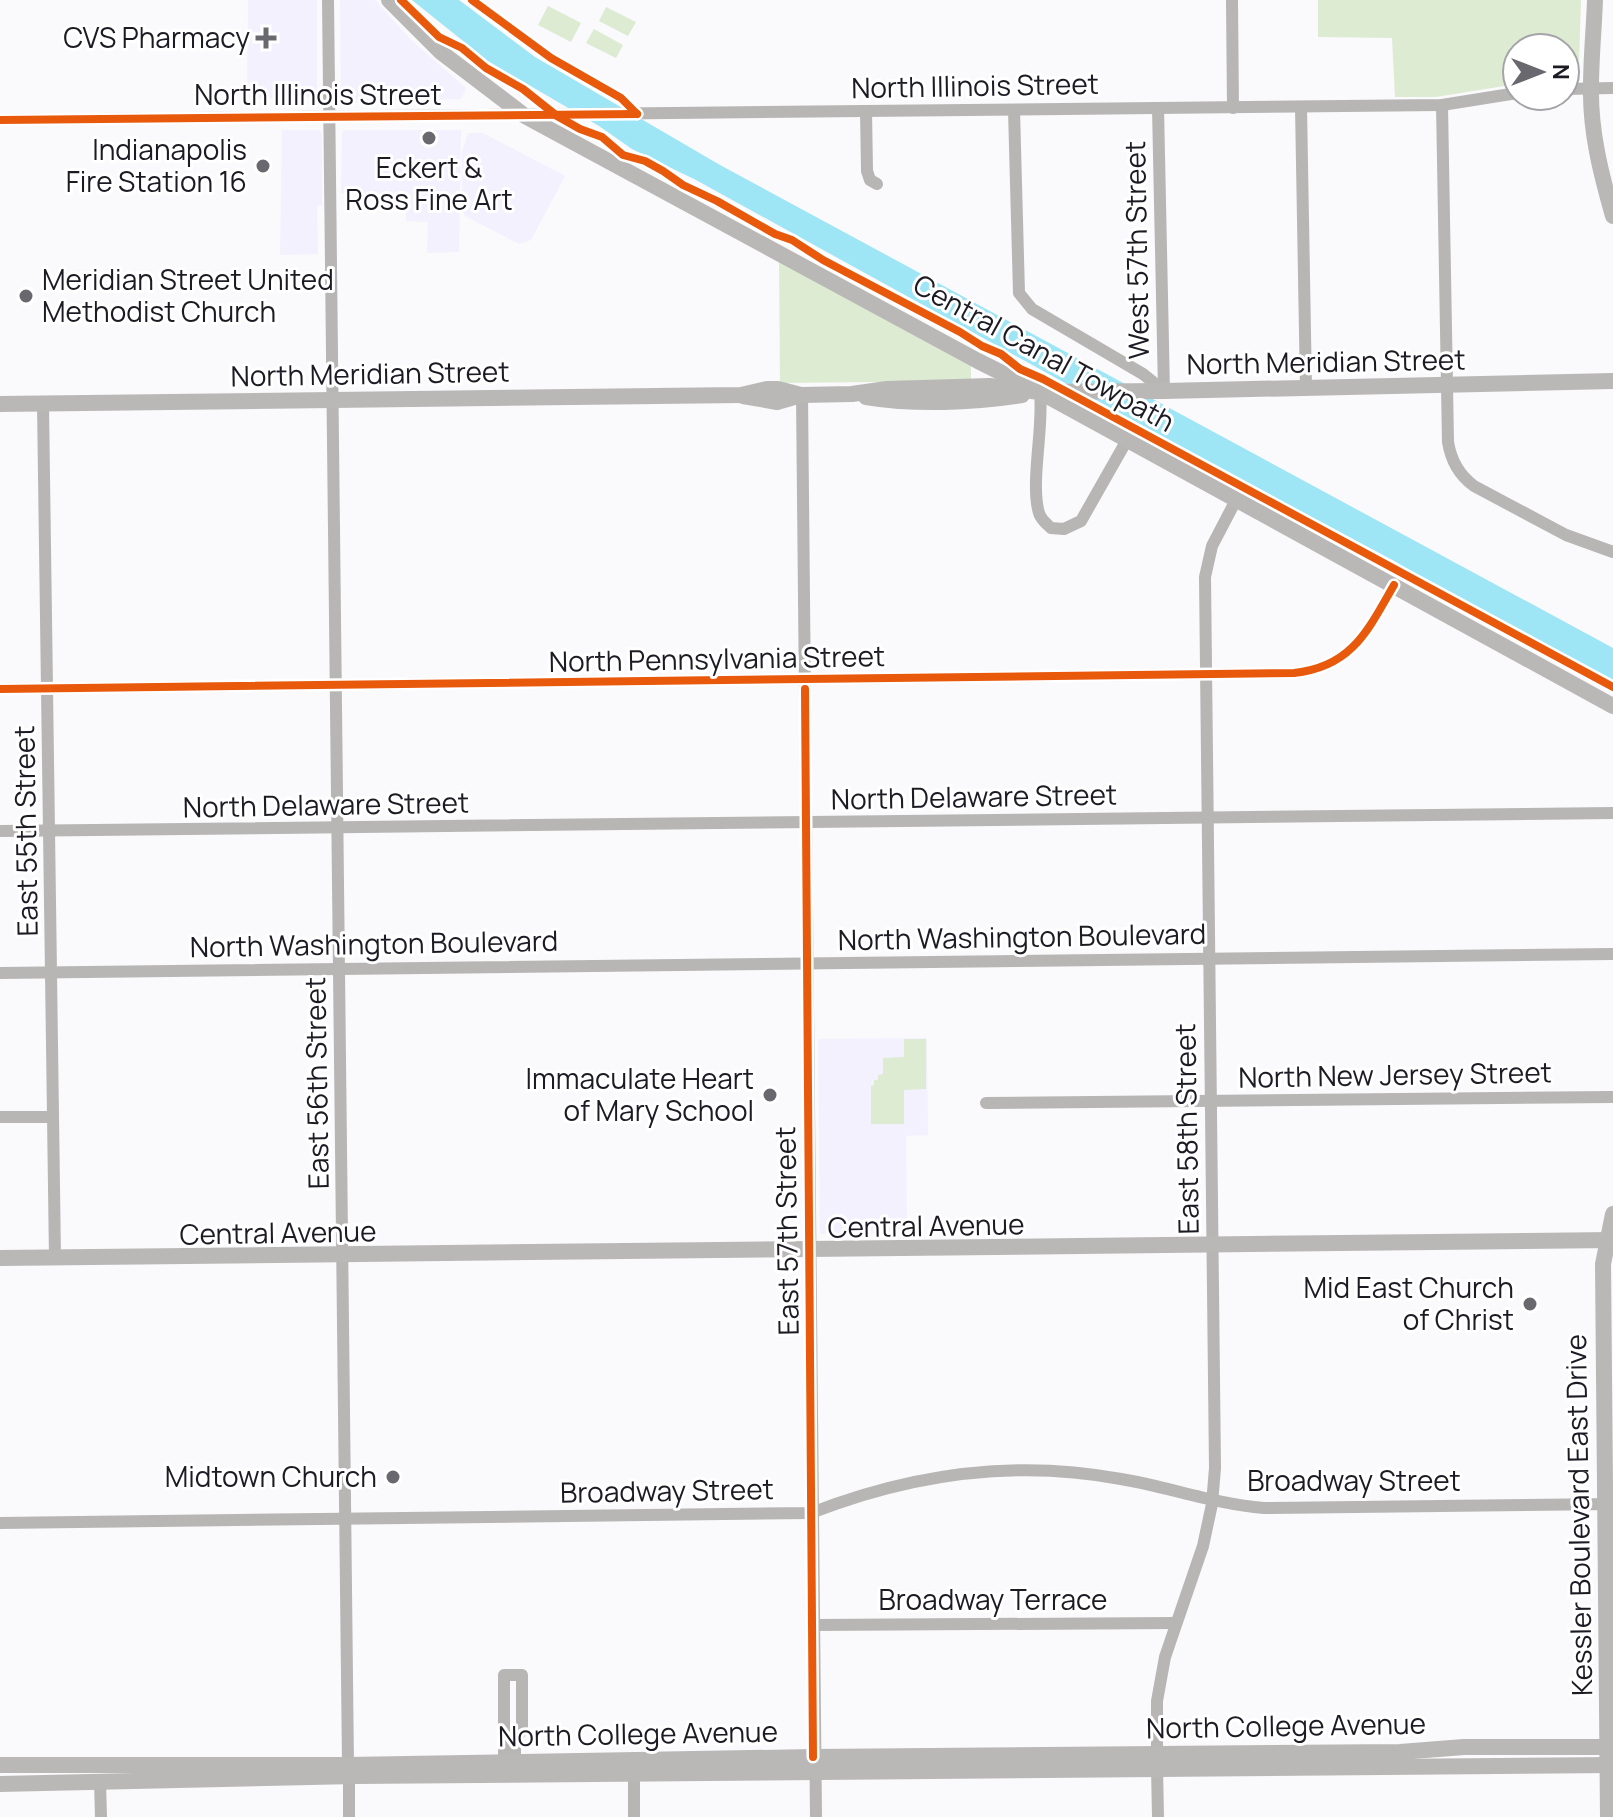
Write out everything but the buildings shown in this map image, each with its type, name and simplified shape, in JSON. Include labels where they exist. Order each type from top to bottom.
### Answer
[{"type":"main road","points":[[389,0],[435,47],[525,116],[911,322],[1613,706]]},
{"type":"main road","points":[[1595,0],[1591,89],[1599,164],[1613,216]]},
{"type":"main road","points":[[975,387],[980,372],[978,361]]},
{"type":"main road","name":"North Meridian Street","points":[[0,404],[741,395],[777,402],[801,395],[852,394],[887,389],[999,387],[1071,392],[1613,381]]},
{"type":"main road","name":"North Meridian Street","points":[[852,394],[888,400],[940,400],[999,398],[1040,392]]},
{"type":"main road","name":"Kessler Boulevard East Drive","points":[[1608,1817],[1609,1504],[1603,1264],[1613,1214]]},
{"type":"main road","name":"Central Avenue","points":[[0,1258],[1610,1240]]},
{"type":"main road","name":"North College Avenue","points":[[1157,1762],[1464,1747],[1610,1747]]},
{"type":"main road","name":"North College Avenue","points":[[0,1784],[510,1762],[1610,1765]]},
{"type":"main road","name":"North College Avenue","points":[[0,1765],[634,1773],[813,1764]]},
{"type":"street","name":"East 56th Street","points":[[328,0],[349,1817]]},
{"type":"street","points":[[1232,0],[1233,108]]},
{"type":"street","points":[[1581,89],[1613,88]]},
{"type":"street","name":"North Illinois Street","points":[[0,120],[1442,105],[1501,96]]},
{"type":"street","points":[[1442,105],[1450,451],[1467,481],[1566,535],[1613,552]]},
{"type":"street","points":[[1301,107],[1306,389]]},
{"type":"street","name":"West 57th Street","points":[[1155,391],[1158,108]]},
{"type":"street","points":[[1014,110],[1019,293],[1032,309],[1143,374],[1155,391]]},
{"type":"street","points":[[866,111],[867,171],[870,180],[877,184]]},
{"type":"street","points":[[1040,392],[1039,513],[1051,528],[1064,529],[1081,521],[1127,440]]},
{"type":"street","name":"East 57th Street","points":[[801,395],[813,1764],[816,1817]]},
{"type":"street","name":"East 55th Street","points":[[43,404],[55,1258]]},
{"type":"street","name":"East 58th Street","points":[[1158,1817],[1158,1696],[1175,1623],[1203,1546],[1212,1500],[1215,1455],[1205,577],[1208,559],[1220,528],[1236,500]]},
{"type":"street","name":"North Pennsylvania Street","points":[[0,689],[1294,673],[1329,665],[1344,656],[1364,637],[1394,585]]},
{"type":"street","name":"North Delaware Street","points":[[0,831],[1613,813]]},
{"type":"street","name":"North Washington Boulevard","points":[[0,973],[1613,954]]},
{"type":"street","name":"North New Jersey Street","points":[[986,1103],[1613,1097]]},
{"type":"street","points":[[0,1117],[53,1117]]},
{"type":"street","name":"Broadway Street","points":[[0,1523],[811,1513],[903,1483],[954,1474],[1005,1470],[1051,1470],[1107,1476],[1212,1500],[1282,1509],[1609,1504]]},
{"type":"street","name":"Broadway Terrace","points":[[812,1625],[1175,1623]]},
{"type":"street","points":[[510,1739],[510,1762]]},
{"type":"street","points":[[634,1773],[634,1817]]},
{"type":"street","points":[[100,1781],[101,1817]]},
{"type":"shaded area","points":[[248,0],[317,0],[317,90],[313,97],[247,97]]},
{"type":"shaded area","points":[[340,0],[375,0],[411,40],[466,88],[461,99],[348,103],[341,97]]},
{"type":"shaded area","points":[[282,130],[319,130],[322,134],[322,205],[317,206],[318,254],[280,255]]},
{"type":"shaded area","points":[[461,130],[459,252],[427,253],[428,222],[406,221],[406,193],[341,193],[342,132]]},
{"type":"shaded area","points":[[468,133],[483,133],[565,176],[531,240],[519,244],[465,216],[462,208],[462,152]]},
{"type":"shaded area","points":[[927,1038],[928,1135],[906,1136],[907,1233],[820,1234],[818,1039]]},
{"type":"green space","points":[[1318,0],[1581,0],[1580,32],[1501,32],[1501,87],[1436,97],[1395,97],[1392,38],[1318,37]]},
{"type":"green space","points":[[548,6],[581,23],[571,42],[538,25]]},
{"type":"green space","points":[[606,7],[636,22],[628,36],[599,21]]},
{"type":"green space","points":[[594,29],[623,45],[616,58],[586,43]]},
{"type":"green space","points":[[779,258],[971,364],[971,381],[780,383]]},
{"type":"green space","points":[[904,1039],[926,1039],[926,1089],[904,1090],[904,1124],[871,1124],[871,1086],[874,1080],[878,1080],[878,1075],[883,1074],[883,1058],[904,1057]]},
{"type":"water","points":[[412,0],[459,0],[535,57],[720,165],[1613,648],[1613,680],[1426,581],[696,180],[632,149],[599,126],[488,61]]},
{"type":"cycle path","name":"Central Canal Towpath","points":[[401,0],[439,37],[462,48],[557,116],[602,137],[623,155],[645,161],[683,185],[792,240],[823,260],[1001,354],[1020,369],[1613,687]]},
{"type":"cycle path","points":[[472,0],[551,58],[621,98],[637,114]]},
{"type":"cycle path","points":[[0,120],[637,114]]},
{"type":"cycle path","points":[[0,689],[1294,673],[1330,663],[1356,644],[1394,585]]},
{"type":"cycle path","points":[[805,689],[813,1757]]},
{"type":"place","name":"CVS Pharmacy","points":[[266,38]]},
{"type":"place","name":"Eckert & Ross Fine Art","points":[[429,138]]},
{"type":"place","name":"Indianapolis Fire Station 16","points":[[263,166]]},
{"type":"place","name":"Meridian Street United Methodist Church","points":[[26,296]]},
{"type":"place","name":"Immaculate Heart of Mary School","points":[[770,1095]]},
{"type":"place","name":"Mid East Church of Christ","points":[[1530,1304]]},
{"type":"place","name":"Midtown Church","points":[[393,1477]]}]
